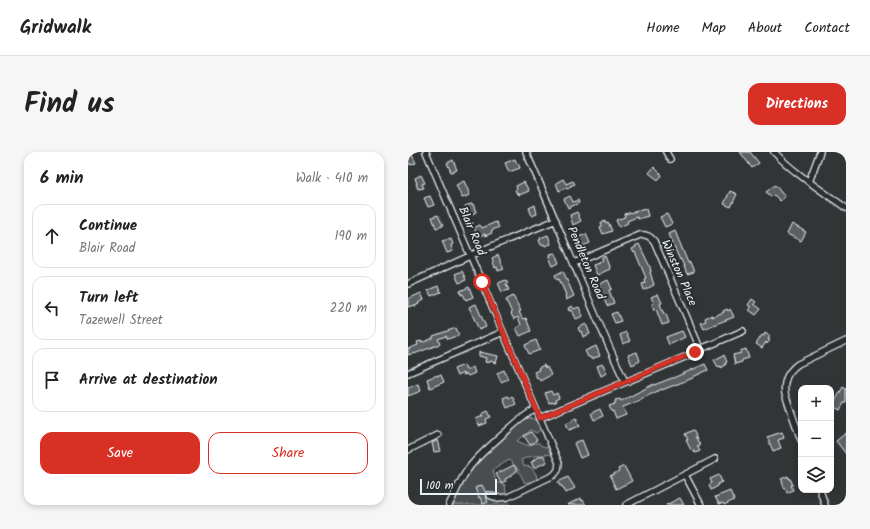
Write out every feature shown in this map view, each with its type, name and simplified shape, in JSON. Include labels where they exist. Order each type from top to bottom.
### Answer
[{"type":"street","name":"Blair Road","points":[[426,152],[559,463],[556,474],[508,497],[497,498],[489,495]]},
{"type":"street","name":"Pendleton Road","points":[[526,152],[625,382]]},
{"type":"street","points":[[666,152],[670,159]]},
{"type":"street","points":[[774,152],[792,169],[846,208]]},
{"type":"street","points":[[809,182],[820,152]]},
{"type":"street","points":[[408,284],[556,220]]},
{"type":"street","name":"Winston Place","points":[[574,263],[640,235],[644,234],[652,238],[697,341],[698,344],[696,351]]},
{"type":"street","points":[[540,418],[692,354],[742,331]]},
{"type":"street","points":[[408,373],[503,332]]},
{"type":"street","points":[[798,431],[785,394],[786,377],[793,367],[846,341]]},
{"type":"street","points":[[449,505],[465,472],[472,464],[488,447],[524,416],[536,409]]},
{"type":"street","points":[[408,450],[438,434]]},
{"type":"street","points":[[626,505],[715,460]]},
{"type":"street","points":[[685,475],[701,505]]},
{"type":"street","points":[[821,493],[825,505]]},
{"type":"shaded area","points":[[531,418],[540,421],[542,429],[536,433],[531,430],[517,441],[529,446],[539,443],[542,446],[550,448],[551,454],[528,457],[521,460],[524,466],[531,467],[536,474],[537,480],[525,483],[517,468],[509,460],[493,470],[496,482],[505,485],[509,505],[450,505],[458,488],[475,462],[521,422]]},
{"type":"building","points":[[740,152],[750,152],[759,163],[752,168]]},
{"type":"building","points":[[412,155],[416,163],[410,165],[408,156]]},
{"type":"building","points":[[515,159],[520,168],[509,172],[505,163]]},
{"type":"building","points":[[453,160],[457,170],[451,172],[447,163]]},
{"type":"building","points":[[654,167],[662,175],[658,180],[649,173]]},
{"type":"building","points":[[421,175],[425,183],[422,184],[424,188],[418,189],[415,178]]},
{"type":"building","points":[[563,179],[566,184],[573,181],[575,184],[567,189],[566,188],[559,191],[556,183]]},
{"type":"building","points":[[464,181],[470,195],[462,198],[456,185]]},
{"type":"building","points":[[524,182],[529,191],[519,195],[515,190],[517,189],[516,186]]},
{"type":"building","points":[[775,185],[785,197],[780,201],[774,195],[772,197],[766,192]]},
{"type":"building","points":[[730,191],[737,194],[731,207],[724,204]]},
{"type":"building","points":[[430,196],[434,205],[428,207],[424,198]]},
{"type":"building","points":[[570,196],[573,202],[578,200],[579,203],[568,208],[564,199]]},
{"type":"building","points":[[473,204],[476,212],[469,216],[465,206]]},
{"type":"building","points":[[535,205],[537,214],[532,216],[529,208]]},
{"type":"building","points":[[646,209],[648,216],[638,219],[637,217],[627,221],[628,223],[619,227],[616,220],[625,217],[624,214]]},
{"type":"building","points":[[577,212],[581,221],[573,225],[570,215]]},
{"type":"building","points":[[667,214],[672,224],[665,227],[660,217]]},
{"type":"building","points":[[438,215],[443,226],[436,228],[432,217]]},
{"type":"building","points":[[605,221],[605,223],[608,222],[612,231],[603,234],[600,227],[602,226],[601,223]]},
{"type":"building","points":[[496,222],[499,227],[491,231],[492,233],[478,237],[474,228],[480,225],[482,228]]},
{"type":"building","points":[[792,224],[806,232],[801,241],[787,234]]},
{"type":"building","points":[[675,231],[688,263],[690,262],[694,272],[687,274],[681,259],[680,260],[669,234]]},
{"type":"building","points":[[586,234],[590,243],[583,246],[579,237]]},
{"type":"building","points":[[548,235],[551,244],[545,246],[544,244],[541,245],[539,240],[541,239],[540,238]]},
{"type":"building","points":[[451,239],[453,244],[451,245],[453,251],[447,253],[442,241]]},
{"type":"building","points":[[639,244],[650,267],[654,285],[644,290],[642,284],[645,283],[644,279],[646,278],[635,252],[634,253],[632,249]]},
{"type":"building","points":[[555,253],[559,263],[553,266],[549,257],[551,256],[550,254]]},
{"type":"building","points":[[498,255],[504,269],[498,271],[497,267],[495,268],[492,258]]},
{"type":"building","points":[[605,256],[610,269],[597,275],[593,265],[599,263],[598,262],[602,260],[601,258]]},
{"type":"building","points":[[462,271],[466,280],[459,283],[455,274]]},
{"type":"building","points":[[563,271],[574,296],[566,300],[566,295],[559,279],[557,280],[555,275]]},
{"type":"building","points":[[506,280],[509,290],[502,292],[498,283]]},
{"type":"building","points":[[608,280],[612,289],[609,290],[614,303],[607,306],[598,285]]},
{"type":"building","points":[[438,286],[441,292],[431,296],[428,290]]},
{"type":"building","points":[[469,287],[473,297],[466,300],[463,294],[461,295],[460,291]]},
{"type":"building","points":[[421,293],[424,300],[415,306],[408,307],[408,299]]},
{"type":"building","points":[[658,294],[662,303],[660,304],[669,323],[662,325],[656,309],[654,310],[652,304],[654,303],[651,297]]},
{"type":"building","points":[[513,296],[521,311],[519,312],[521,316],[523,319],[526,318],[531,331],[520,336],[516,328],[521,325],[518,317],[514,319],[506,300]]},
{"type":"building","points":[[752,299],[756,302],[754,304],[761,309],[756,315],[749,310],[751,307],[748,305]]},
{"type":"building","points":[[476,304],[486,327],[479,330],[469,307]]},
{"type":"building","points":[[572,306],[574,309],[579,307],[583,316],[576,319],[572,310],[569,311],[568,308]]},
{"type":"building","points":[[727,309],[728,311],[730,309],[734,317],[704,329],[701,323],[706,321],[705,318],[712,315],[712,317],[724,312],[723,311]]},
{"type":"building","points":[[617,312],[621,321],[615,323],[611,314]]},
{"type":"building","points":[[586,324],[590,334],[583,337],[578,328]]},
{"type":"building","points":[[456,328],[459,335],[448,339],[446,336],[438,339],[440,344],[408,355],[408,349],[418,345],[417,342],[424,342],[433,338],[433,336]]},
{"type":"building","points":[[682,331],[685,337],[669,345],[666,337]]},
{"type":"building","points":[[626,332],[630,341],[623,344],[620,335]]},
{"type":"building","points":[[765,333],[770,336],[768,339],[770,340],[767,344],[766,342],[762,348],[756,344]]},
{"type":"building","points":[[536,340],[540,350],[529,354],[525,345]]},
{"type":"building","points":[[596,346],[600,356],[591,359],[585,351]]},
{"type":"building","points":[[746,349],[749,358],[735,364],[733,355],[741,353],[740,351]]},
{"type":"building","points":[[479,352],[498,356],[496,363],[490,361],[489,363],[485,362],[486,358],[479,356]]},
{"type":"building","points":[[637,352],[640,361],[632,365],[628,355]]},
{"type":"building","points":[[724,355],[727,362],[725,363],[726,365],[721,368],[721,366],[718,367],[714,360]]},
{"type":"building","points":[[603,364],[607,373],[601,376],[597,366]]},
{"type":"building","points":[[705,364],[708,370],[693,378],[662,389],[623,407],[626,415],[616,419],[609,406],[615,404],[615,400],[620,399],[621,401],[654,384],[673,378]]},
{"type":"building","points":[[464,365],[466,370],[473,367],[475,373],[468,376],[467,374],[463,375],[463,373],[457,376],[454,369]]},
{"type":"building","points":[[544,365],[545,368],[547,367],[551,375],[540,381],[534,372],[539,370],[538,368]]},
{"type":"building","points":[[504,370],[508,379],[501,382],[497,373]]},
{"type":"building","points":[[441,375],[444,382],[430,388],[427,379]]},
{"type":"building","points":[[418,384],[421,391],[408,396],[408,388]]},
{"type":"building","points":[[843,387],[846,389],[846,403],[844,403],[840,410],[834,407],[836,404],[834,403]]},
{"type":"building","points":[[551,391],[553,395],[557,393],[559,398],[555,400],[556,402],[549,403],[545,393]]},
{"type":"building","points":[[508,396],[509,398],[512,396],[516,404],[507,408],[503,398]]},
{"type":"building","points":[[600,409],[603,416],[594,420],[591,413]]},
{"type":"building","points":[[488,411],[491,417],[486,419],[487,423],[479,426],[476,419],[483,416],[482,414]]},
{"type":"building","points":[[576,417],[580,426],[569,430],[566,423]]},
{"type":"building","points":[[693,430],[700,445],[697,446],[700,451],[695,453],[692,449],[691,450],[685,434]]},
{"type":"building","points":[[531,432],[537,440],[530,445],[524,436]]},
{"type":"building","points":[[782,432],[784,438],[778,440],[781,448],[773,451],[767,437]]},
{"type":"building","points":[[846,433],[846,454],[836,441]]},
{"type":"building","points":[[438,440],[441,451],[434,452],[432,443]]},
{"type":"building","points":[[582,440],[588,455],[580,458],[574,443]]},
{"type":"building","points":[[543,455],[547,462],[534,468],[531,462]]},
{"type":"building","points":[[514,465],[517,471],[505,479],[506,481],[501,483],[496,474]]},
{"type":"building","points":[[624,466],[632,481],[616,489],[610,476]]},
{"type":"building","points":[[719,475],[722,482],[711,490],[709,485],[712,483],[710,479]]},
{"type":"building","points":[[788,476],[793,485],[791,485],[793,490],[787,493],[781,479]]},
{"type":"building","points":[[568,477],[575,488],[566,493],[558,482]]},
{"type":"building","points":[[482,485],[488,502],[483,504],[475,488]]},
{"type":"building","points":[[730,491],[734,500],[724,505],[723,503],[719,504],[715,497]]},
{"type":"building","points":[[581,498],[586,505],[567,505]]},
{"type":"building","points":[[680,498],[684,505],[666,505]]},
{"type":"route","points":[[482,282],[540,418],[695,352]]}]
